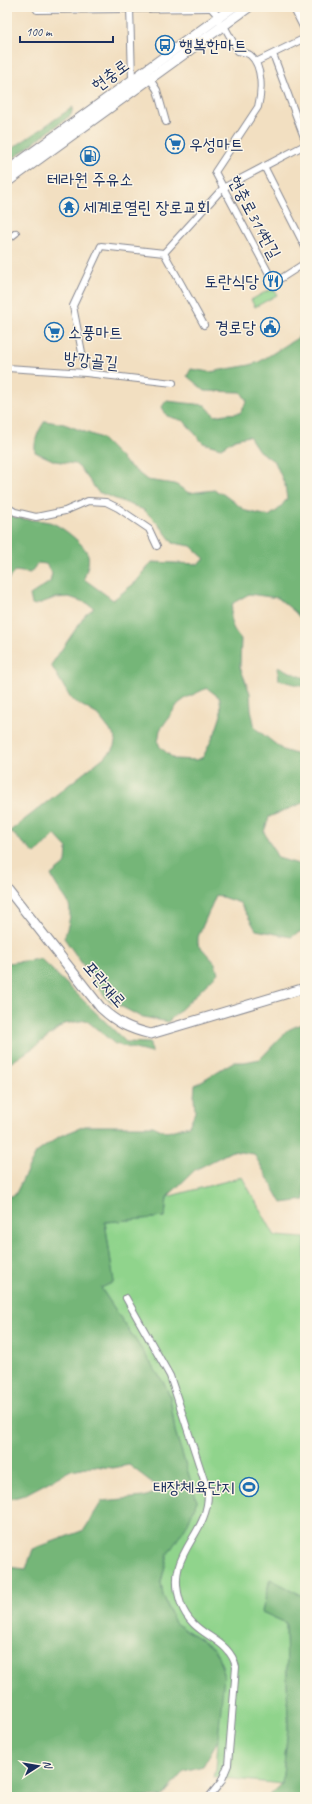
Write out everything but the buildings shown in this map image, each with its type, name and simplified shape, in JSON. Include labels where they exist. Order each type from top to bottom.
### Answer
[{"type":"street","points":[[36,7],[37,10],[211,8],[221,21],[238,51],[248,54],[256,62],[305,38]]},
{"type":"street","name":"현충로","points":[[7,182],[150,79],[221,21],[233,7]]},
{"type":"street","name":"현충로","points":[[7,171],[144,70],[221,21],[249,7]]},
{"type":"street","points":[[293,7],[304,26]]},
{"type":"street","points":[[130,8],[132,80]]},
{"type":"street","points":[[273,54],[305,140]]},
{"type":"street","name":"현충로314번길","points":[[256,62],[261,97],[258,107],[215,172],[274,283],[305,263]]},
{"type":"street","points":[[144,70],[150,79]]},
{"type":"street","name":"현충로","points":[[150,79],[157,90],[166,122]]},
{"type":"street","points":[[164,253],[223,188],[305,145]]},
{"type":"street","points":[[264,166],[305,247]]},
{"type":"street","points":[[7,240],[16,233]]},
{"type":"street","points":[[86,373],[73,306],[101,246],[164,253]]},
{"type":"street","points":[[164,253],[204,325]]},
{"type":"street","name":"방강골길","points":[[7,368],[86,373],[173,382]]},
{"type":"street","points":[[7,507],[15,512],[36,517],[65,511],[88,501],[106,502],[118,508],[149,529],[157,546]]},
{"type":"street","name":"포란재로","points":[[7,888],[101,1008],[115,1020],[135,1030],[151,1034],[305,988]]},
{"type":"street","points":[[126,1298],[170,1376],[208,1492],[206,1513],[180,1558],[177,1581],[181,1605],[189,1621],[198,1629],[224,1646],[232,1656],[236,1667],[228,1765],[221,1782],[209,1797]]},
{"type":"green space","points":[[73,107],[71,115],[7,163],[7,152]]},
{"type":"green space","points":[[269,290],[275,291],[277,295],[255,307],[251,300]]},
{"type":"green space","points":[[300,329],[305,331],[305,411],[303,414],[305,417],[305,624],[295,612],[278,598],[249,594],[233,603],[231,622],[241,639],[240,667],[250,693],[251,709],[255,728],[283,750],[305,757],[305,802],[269,817],[264,832],[278,858],[305,866],[305,929],[291,937],[256,930],[240,903],[216,895],[198,937],[198,944],[215,963],[218,973],[168,1022],[139,1016],[107,999],[64,938],[70,918],[70,908],[51,875],[66,863],[67,848],[55,835],[35,854],[10,831],[113,750],[116,738],[98,715],[71,699],[51,665],[86,614],[94,608],[87,603],[69,597],[55,598],[35,605],[32,604],[30,595],[50,582],[52,573],[46,564],[38,563],[30,573],[15,571],[7,581],[7,514],[23,519],[49,522],[59,526],[71,535],[82,545],[88,555],[88,564],[84,579],[113,600],[136,582],[152,562],[198,564],[205,559],[191,546],[173,543],[161,527],[144,510],[98,492],[81,469],[75,464],[55,461],[35,452],[38,432],[45,421],[64,424],[101,438],[126,463],[147,480],[175,484],[189,493],[214,490],[223,494],[246,511],[269,516],[278,510],[287,499],[285,485],[275,462],[259,451],[249,436],[235,439],[221,448],[203,443],[184,421],[167,416],[162,407],[166,401],[205,405],[215,416],[240,413],[247,401],[241,392],[205,391],[187,376],[191,369],[210,372],[250,365],[259,362],[299,337]],"holes":[[[207,688],[220,698],[221,715],[215,733],[203,757],[197,760],[174,759],[160,747],[158,742],[160,730],[178,704],[186,698]]]},
{"type":"green space","points":[[278,667],[305,678],[305,687],[279,680]]},
{"type":"green space","points":[[41,959],[126,1042],[150,1043],[151,1053],[115,1044],[86,1020],[64,1024],[36,1046],[7,1065],[7,963]]},
{"type":"green space","points":[[305,1022],[305,1200],[282,1203],[254,1154],[232,1151],[195,1170],[167,1197],[165,1217],[105,1222],[114,1282],[101,1288],[165,1385],[170,1397],[175,1431],[197,1501],[188,1523],[168,1554],[161,1582],[163,1596],[175,1623],[212,1647],[218,1656],[224,1674],[218,1740],[203,1766],[184,1771],[162,1797],[7,1797],[7,1567],[26,1569],[33,1549],[84,1530],[102,1501],[144,1497],[162,1490],[129,1465],[113,1468],[93,1466],[71,1470],[24,1495],[7,1500],[7,1197],[15,1195],[36,1153],[60,1136],[85,1126],[153,1126],[166,1132],[189,1126],[195,1112],[195,1085],[233,1062],[244,1062],[260,1059],[288,1030]]},
{"type":"green space","name":"태장체육단지","points":[[242,1177],[275,1236],[305,1238],[305,1597],[270,1579],[262,1612],[286,1623],[288,1728],[282,1784],[214,1777],[216,1770],[224,1674],[222,1665],[212,1647],[175,1623],[163,1596],[161,1582],[168,1554],[197,1501],[175,1431],[170,1397],[165,1385],[101,1288],[114,1282],[105,1222],[165,1217],[167,1197]]},
{"type":"green space","points":[[270,1579],[305,1597],[305,1797],[268,1797],[282,1784],[288,1728],[286,1623],[262,1612]]},
{"type":"place","name":"행복한마트","points":[[165,45]]},
{"type":"place","name":"우성마트","points":[[175,144]]},
{"type":"place","name":"테라원 주유소","points":[[90,156]]},
{"type":"place","name":"세계로열린 장로교회","points":[[69,207]]},
{"type":"place","name":"토란식당","points":[[273,281]]},
{"type":"place","name":"경로당","points":[[270,327]]},
{"type":"place","name":"소풍마트","points":[[54,332]]},
{"type":"place","name":"태장체육단지","points":[[249,1487]]}]
